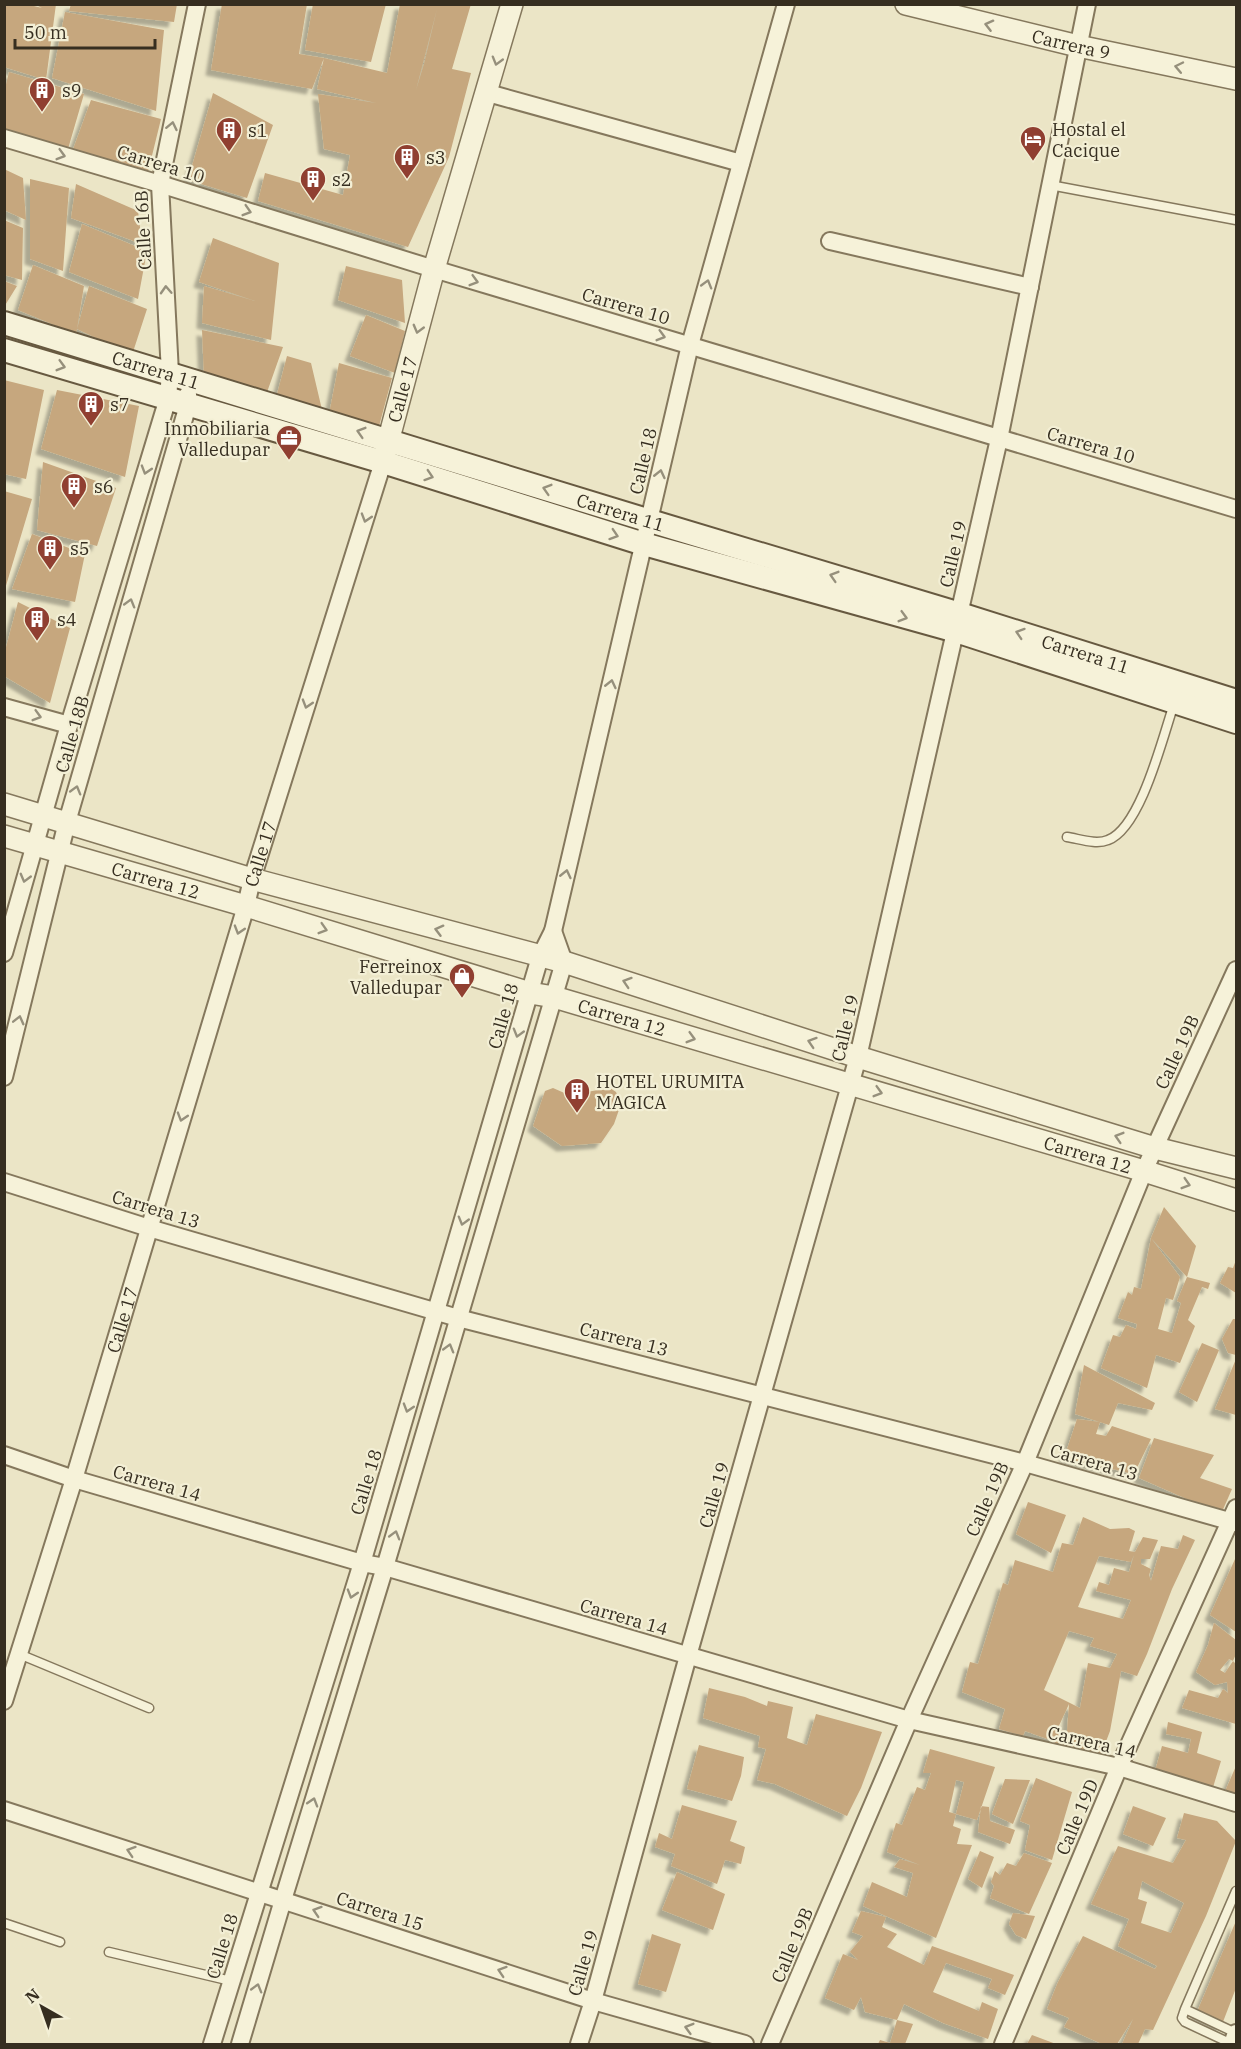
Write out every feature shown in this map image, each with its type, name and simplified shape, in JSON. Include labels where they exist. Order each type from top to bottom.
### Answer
[{"type":"main road","name":"Carrera 11","points":[[4,322],[180,376],[644,544],[958,623]]},
{"type":"main road","name":"Carrera 11","points":[[4,350],[178,401],[386,451],[650,521],[1178,693],[1236,722]]},
{"type":"main road","name":"Carrera 11","points":[[1178,693],[1236,701]]},
{"type":"street","name":"Calle 16B","points":[[180,376],[169,348],[160,184],[197,4]]},
{"type":"street","name":"Calle 17","points":[[4,1701],[74,1479],[246,906],[252,879],[386,451],[434,269],[488,93],[512,4]]},
{"type":"street","name":"Calle 18","points":[[212,2044],[362,1563],[540,957],[553,931],[690,345],[786,4]]},
{"type":"street","name":"Carrera 9","points":[[906,4],[1078,46],[1236,79]]},
{"type":"street","name":"Calle 19","points":[[579,2044],[858,1057],[999,438],[1087,4]]},
{"type":"street","points":[[488,93],[741,163]]},
{"type":"street","name":"Carrera 10","points":[[4,138],[1236,509]]},
{"type":"street","points":[[830,241],[1030,287]]},
{"type":"street","name":"Calle 18B","points":[[4,1077],[67,822],[178,401],[180,376]]},
{"type":"street","name":"Calle 18B","points":[[4,953],[69,725],[178,401]]},
{"type":"street","points":[[4,707],[69,725]]},
{"type":"street","name":"Carrera 12","points":[[4,804],[252,879],[564,962],[858,1057],[1155,1148],[1236,1168]]},
{"type":"street","name":"Carrera 12","points":[[4,836],[246,906],[530,993],[851,1084],[1236,1200]]},
{"type":"street","points":[[240,2044],[385,1568],[554,998],[564,962],[553,931]]},
{"type":"street","name":"Calle 19B","points":[[771,2044],[909,1720],[1025,1463],[1144,1171],[1236,970]]},
{"type":"street","name":"Carrera 13","points":[[4,1182],[149,1228],[458,1318],[763,1394],[1235,1517]]},
{"type":"street","name":"Carrera 14","points":[[4,1455],[74,1479],[909,1720],[1119,1767],[1236,1803]]},
{"type":"street","name":"Calle 19D","points":[[1003,2044],[1119,1767],[1235,1517]]},
{"type":"street","name":"Carrera 15","points":[[4,1810],[593,2001],[745,2044]]},
{"type":"street","points":[[1232,2044],[1236,2033]]},
{"type":"lane","points":[[1050,185],[1236,220]]},
{"type":"lane","points":[[1067,837],[1100,842],[1109,840],[1123,829],[1133,816],[1143,794],[1178,693]]},
{"type":"lane","points":[[19,1654],[148,1708]]},
{"type":"lane","points":[[1232,2044],[1185,2022],[1182,2018],[1236,1891]]},
{"type":"lane","points":[[4,1923],[60,1942]]},
{"type":"lane","points":[[109,1952],[231,1981]]},
{"type":"lane","points":[[1185,2009],[1236,2033]]},
{"type":"building","points":[[4,4],[26,4],[42,8],[34,4],[56,4],[46,80],[4,67]]},
{"type":"building","points":[[71,4],[177,4],[174,22],[69,11]]},
{"type":"building","points":[[222,4],[307,4],[299,54],[324,58],[312,89],[211,70]]},
{"type":"building","points":[[313,4],[386,4],[371,62],[305,50]]},
{"type":"building","points":[[400,4],[471,4],[452,69],[471,73],[449,157],[408,247],[258,201],[265,173],[343,195],[350,155],[324,149],[318,94],[376,103],[317,89],[324,58],[387,73]],"holes":[[[437,9],[424,64],[416,90]]]},
{"type":"building","points":[[65,12],[164,30],[156,111],[52,78]]},
{"type":"building","name":"s9","points":[[9,72],[84,94],[68,149],[4,132],[4,93]]},
{"type":"building","name":"s1","points":[[213,93],[273,125],[247,198],[188,180]]},
{"type":"building","points":[[91,100],[161,119],[147,176],[72,152]]},
{"type":"building","points":[[4,169],[23,178],[26,220],[4,210]]},
{"type":"building","points":[[30,179],[69,188],[63,271],[30,259]]},
{"type":"building","points":[[76,184],[138,211],[142,244],[71,218]]},
{"type":"building","points":[[4,220],[23,228],[22,280],[4,275]]},
{"type":"building","points":[[82,224],[147,251],[138,299],[69,272]]},
{"type":"building","points":[[213,238],[279,263],[271,340],[202,323],[204,286],[255,301],[199,282]]},
{"type":"building","points":[[33,265],[84,286],[76,334],[18,310]]},
{"type":"building","points":[[346,266],[402,280],[405,323],[338,300]]},
{"type":"building","points":[[4,281],[17,286],[4,307]]},
{"type":"building","points":[[89,286],[147,309],[132,355],[77,329]]},
{"type":"building","points":[[366,315],[405,331],[395,373],[350,356]]},
{"type":"building","points":[[202,330],[283,347],[266,395],[204,378]]},
{"type":"building","points":[[287,356],[311,363],[323,414],[276,398]]},
{"type":"building","points":[[339,363],[392,378],[378,430],[329,414]]},
{"type":"building","points":[[4,380],[44,390],[26,479],[4,474]]},
{"type":"building","name":"s7","points":[[57,390],[139,406],[125,477],[41,449]]},
{"type":"building","name":"s6","points":[[43,462],[116,488],[97,546],[37,530]]},
{"type":"building","points":[[4,491],[32,499],[5,589],[4,588]]},
{"type":"building","name":"s5","points":[[32,534],[85,554],[75,602],[12,589]]},
{"type":"building","name":"s4","points":[[18,602],[70,628],[50,703],[4,676],[4,655]]},
{"type":"building","name":"HOTEL URUMITA MAGICA","points":[[553,1088],[569,1095],[610,1088],[616,1092],[621,1104],[614,1124],[601,1143],[562,1146],[533,1126],[545,1091]]},
{"type":"building","points":[[1164,1207],[1196,1246],[1187,1277],[1151,1238]]},
{"type":"building","points":[[1151,1238],[1180,1277],[1173,1300],[1166,1298],[1158,1329],[1172,1333],[1181,1303],[1177,1301],[1187,1277],[1210,1283],[1208,1289],[1202,1287],[1188,1320],[1195,1326],[1180,1363],[1156,1355],[1147,1388],[1101,1368],[1113,1335],[1120,1337],[1126,1325],[1136,1329],[1137,1324],[1118,1318],[1128,1292],[1132,1295],[1134,1287],[1141,1289]]},
{"type":"building","points":[[1236,1260],[1236,1293],[1220,1283],[1228,1267],[1233,1268]]},
{"type":"building","points":[[1233,1319],[1236,1319],[1236,1355],[1228,1353],[1222,1339]]},
{"type":"building","points":[[1202,1343],[1219,1350],[1197,1402],[1179,1392]]},
{"type":"building","points":[[1236,1359],[1236,1415],[1215,1409]]},
{"type":"building","points":[[1084,1365],[1155,1403],[1152,1410],[1118,1403],[1109,1425],[1075,1414]]},
{"type":"building","points":[[1077,1419],[1100,1422],[1096,1434],[1106,1436],[1112,1426],[1151,1439],[1134,1474],[1064,1458]]},
{"type":"building","points":[[1154,1438],[1214,1455],[1200,1478],[1232,1489],[1221,1514],[1139,1478]]},
{"type":"building","points":[[1028,1502],[1066,1515],[1051,1553],[1016,1534]]},
{"type":"building","points":[[1083,1517],[1110,1529],[1129,1528],[1135,1531],[1129,1551],[1135,1552],[1143,1537],[1158,1540],[1150,1559],[1141,1559],[1141,1564],[1151,1569],[1149,1575],[1151,1581],[1161,1546],[1178,1549],[1183,1535],[1195,1540],[1172,1589],[1137,1676],[1121,1671],[1110,1731],[1099,1760],[1051,1745],[1053,1741],[1025,1731],[1023,1736],[999,1729],[1005,1709],[962,1692],[970,1662],[978,1664],[1003,1583],[1008,1585],[1015,1560],[1053,1572],[1062,1543],[1073,1545]],"holes":[[[1134,1555],[1129,1572],[1114,1568],[1109,1585],[1099,1582],[1096,1591],[1131,1600],[1123,1619],[1078,1607],[1099,1556],[1131,1562]],[[1069,1631],[1094,1638],[1090,1646],[1117,1654],[1110,1668],[1088,1663],[1080,1708],[1044,1690]],[[1069,1704],[1067,1731],[1057,1730]]]},
{"type":"building","points":[[1236,1560],[1236,1632],[1210,1615]]},
{"type":"building","points":[[1214,1623],[1236,1640],[1236,1654],[1233,1661],[1236,1664],[1236,1724],[1182,1708],[1189,1690],[1218,1698],[1223,1689],[1228,1693],[1227,1682],[1215,1685],[1196,1672],[1208,1645]],"holes":[[[1229,1659],[1233,1661],[1225,1673],[1220,1670]]]},
{"type":"building","points":[[709,1688],[745,1697],[767,1706],[768,1701],[793,1707],[787,1738],[807,1745],[816,1714],[882,1732],[861,1788],[847,1816],[775,1784],[757,1780],[766,1749],[758,1747],[760,1736],[703,1718]]},
{"type":"building","points":[[1168,1722],[1202,1732],[1197,1753],[1221,1761],[1211,1794],[1155,1771],[1162,1746],[1188,1753],[1191,1739],[1166,1734]]},
{"type":"building","points":[[699,1745],[744,1757],[741,1776],[732,1801],[687,1789]]},
{"type":"building","points":[[930,1749],[995,1767],[977,1820],[956,1814],[953,1826],[961,1829],[957,1844],[972,1845],[936,1938],[863,1906],[872,1882],[907,1897],[913,1873],[894,1867],[900,1859],[920,1865],[887,1852],[896,1823],[902,1825],[917,1787],[925,1790],[931,1773],[923,1773]],"holes":[[[956,1780],[964,1782],[956,1814],[949,1812]]]},
{"type":"building","points":[[1236,1766],[1236,1799],[1223,1796]]},
{"type":"building","points":[[1036,1778],[1072,1792],[1052,1860],[1025,1850],[1030,1825],[1020,1821]]},
{"type":"building","points":[[1005,1779],[1030,1780],[1013,1824],[992,1814]]},
{"type":"building","points":[[682,1805],[737,1821],[730,1841],[745,1847],[741,1864],[725,1860],[717,1884],[671,1866],[675,1854],[655,1847],[659,1833],[672,1839]]},
{"type":"building","points":[[981,1806],[989,1807],[990,1821],[1015,1830],[1010,1844],[978,1832]]},
{"type":"building","points":[[1133,1806],[1166,1818],[1153,1846],[1123,1834]]},
{"type":"building","points":[[1184,1813],[1217,1821],[1236,1841],[1206,1916],[1153,2030],[1145,2029],[1138,2044],[1122,2044],[1133,2019],[1117,2044],[1102,2044],[1064,2027],[1069,2018],[1047,2009],[1058,1982],[1083,1936],[1155,1969],[1157,1966],[1118,1946],[1129,1919],[1091,1904],[1118,1846],[1173,1863],[1186,1840],[1177,1838]],"holes":[[[1142,1881],[1184,1903],[1171,1933],[1141,1923],[1147,1902],[1138,1899]]]},
{"type":"building","points":[[980,1851],[994,1857],[982,1888],[968,1879]]},
{"type":"building","points":[[1024,1853],[1052,1863],[1029,1914],[990,1898],[994,1886],[991,1882],[995,1871],[1000,1875],[1007,1863],[1016,1866]]},
{"type":"building","points":[[677,1872],[725,1894],[713,1930],[662,1910]]},
{"type":"building","points":[[861,1911],[886,1917],[882,1927],[897,1934],[887,1947],[924,1965],[932,1946],[1014,1975],[1005,1995],[988,1988],[992,1979],[946,1963],[933,1992],[979,2011],[982,2002],[998,2009],[988,2039],[943,2023],[904,2004],[897,2020],[865,2012],[861,1997],[854,2010],[825,1998],[843,1954],[858,1960],[850,1952],[863,1936],[852,1932]]},
{"type":"building","points":[[1013,1913],[1035,1916],[1026,1939],[1016,1935],[1009,1924]]},
{"type":"building","points":[[1236,1921],[1236,1988],[1221,2027],[1196,2014]]},
{"type":"building","points":[[652,1934],[681,1944],[666,1992],[638,1984]]},
{"type":"building","points":[[897,2020],[913,2024],[905,2044],[878,2044],[880,2040],[890,2043]]},
{"type":"building","points":[[1032,2035],[1056,2044],[1027,2044]]},
{"type":"place","name":"s9","points":[[42,113]]},
{"type":"place","name":"s1","points":[[229,153]]},
{"type":"place","name":"Hostal el Cacique","points":[[1033,162]]},
{"type":"place","name":"s3","points":[[407,180]]},
{"type":"place","name":"s2","points":[[313,202]]},
{"type":"place","name":"s7","points":[[91,427]]},
{"type":"place","name":"Inmobiliaria Valledupar","points":[[289,461]]},
{"type":"place","name":"s6","points":[[74,509]]},
{"type":"place","name":"s5","points":[[50,571]]},
{"type":"place","name":"s4","points":[[37,642]]},
{"type":"place","name":"Ferreinox Valledupar","points":[[462,999]]},
{"type":"place","name":"HOTEL URUMITA MAGICA","points":[[577,1114]]}]
